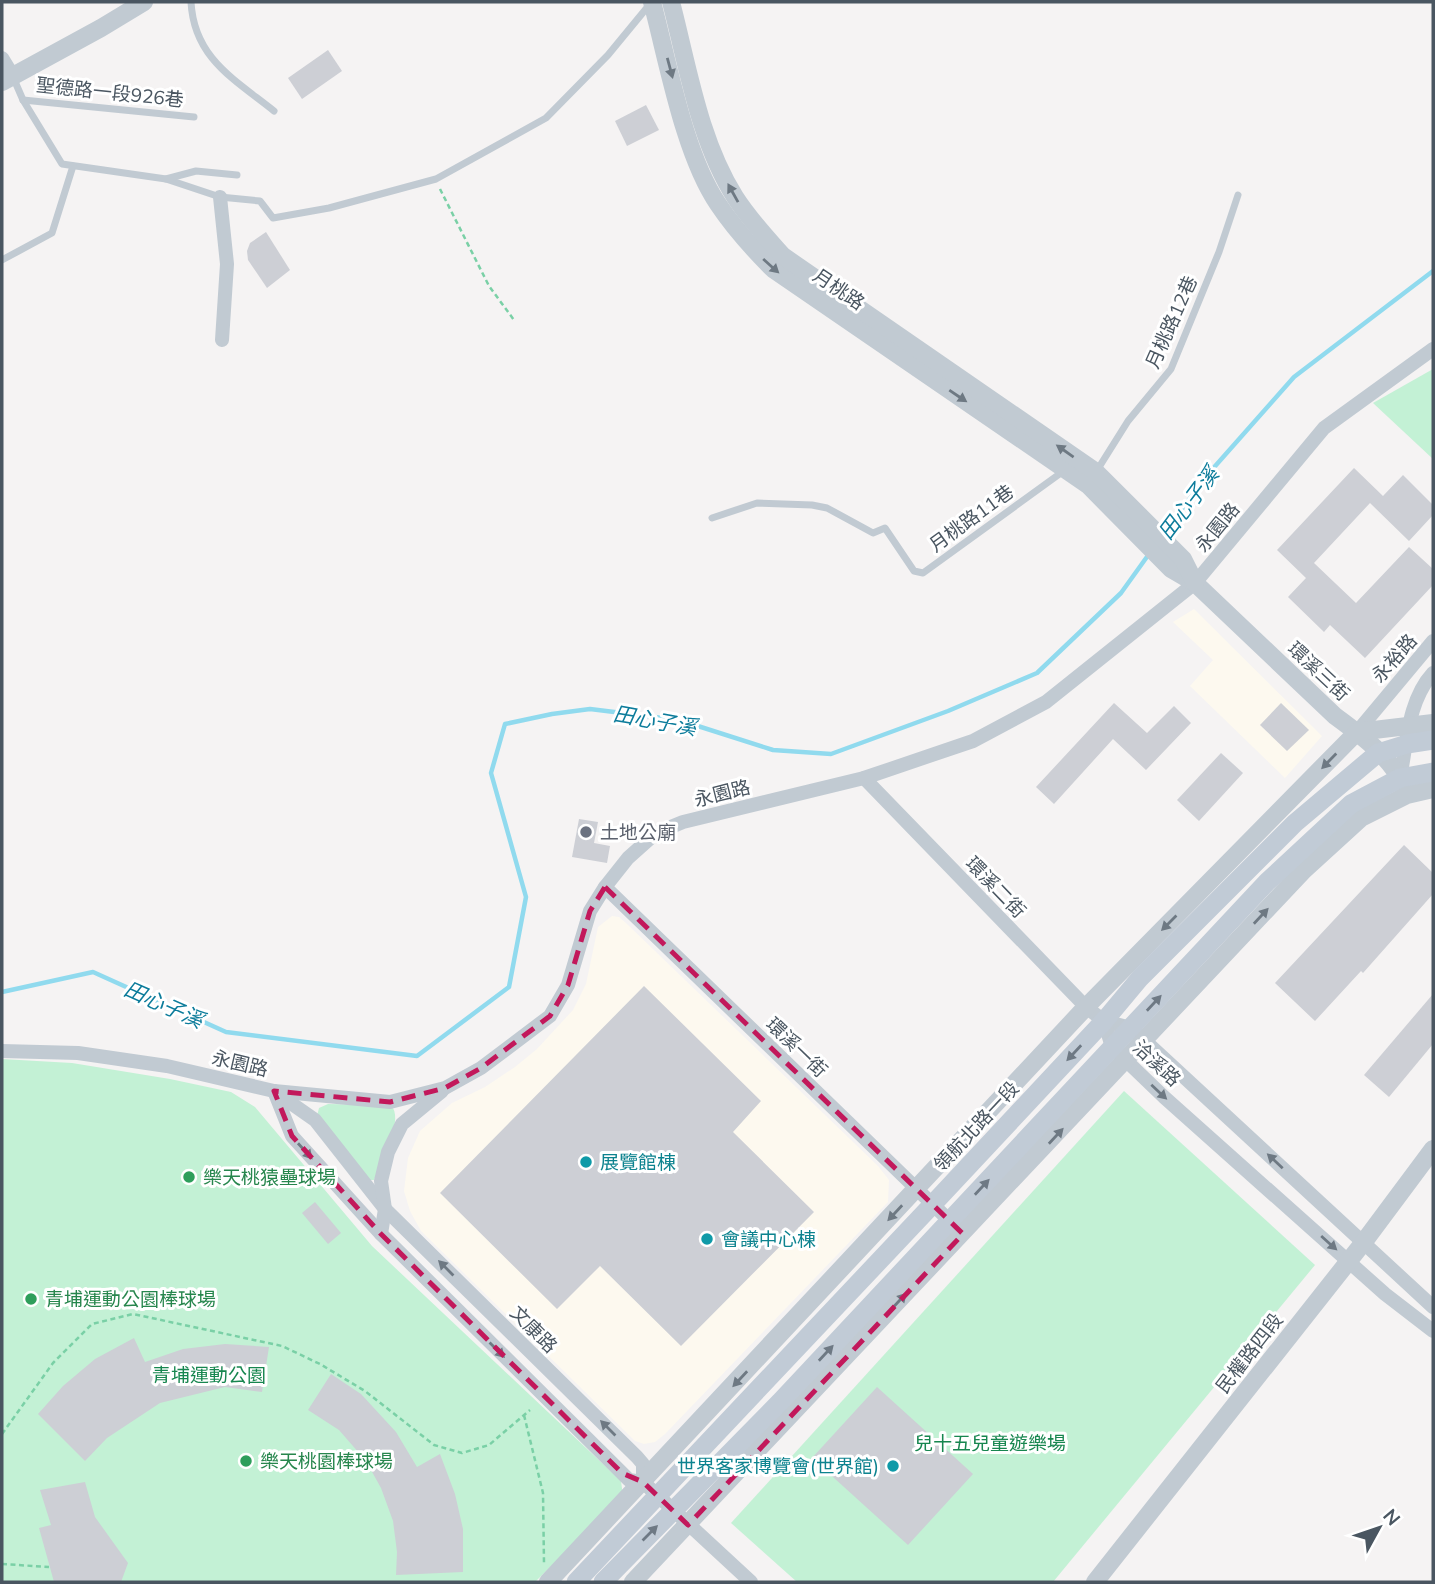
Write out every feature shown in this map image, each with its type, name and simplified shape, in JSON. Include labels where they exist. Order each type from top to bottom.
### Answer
[{"type":"main road","name":"領航北路一段","points":[[576,1582],[650,1489],[932,1205],[1104,1021],[1140,978],[1295,823],[1378,752],[1408,736],[1433,740]]},
{"type":"main road","points":[[603,1582],[956,1228],[1138,1035],[1267,882],[1351,804],[1404,786],[1433,772]]},
{"type":"street","points":[[2,58],[7,79],[144,2]]},
{"type":"street","name":"月桃路","points":[[652,2],[687,134],[704,179],[717,204],[743,238],[773,270],[870,326],[1092,479],[1195,583]]},
{"type":"street","name":"月桃路","points":[[671,2],[716,159],[734,196],[755,226],[783,256],[870,326],[1065,469],[1092,479]]},
{"type":"street","points":[[220,197],[227,264],[222,340]]},
{"type":"street","name":"永園路","points":[[2,1051],[91,1055],[167,1066],[274,1091],[390,1102],[445,1088],[481,1068],[550,1016],[568,985],[590,911],[628,858],[656,833],[683,822],[864,778],[973,741],[1046,702],[1195,583],[1324,428],[1433,349]]},
{"type":"street","name":"環溪三街","points":[[1195,583],[1335,716],[1378,752],[1404,786]]},
{"type":"street","name":"永裕路","points":[[1357,732],[1433,641]]},
{"type":"street","name":"永裕路","points":[[1404,786],[1412,711],[1426,681],[1433,673]]},
{"type":"street","name":"領航北路一段","points":[[548,1582],[650,1489],[917,1190],[1086,1007],[1357,732],[1408,736],[1433,723]]},
{"type":"street","name":"環溪二街","points":[[864,778],[1086,1007],[1104,1021]]},
{"type":"street","points":[[1404,786],[1433,789]]},
{"type":"street","name":"環溪一街","points":[[605,887],[956,1228]]},
{"type":"street","name":"洽溪路","points":[[1104,1021],[1138,1035],[1433,1307]]},
{"type":"street","name":"洽溪路","points":[[1104,1021],[1119,1054],[1385,1294],[1433,1331]]},
{"type":"street","points":[[381,1234],[385,1209],[382,1181],[388,1152],[402,1124],[445,1088]]},
{"type":"street","name":"文康路","points":[[274,1091],[315,1120],[385,1209],[637,1457],[643,1464],[650,1489]]},
{"type":"street","name":"文康路","points":[[274,1091],[292,1136],[381,1234],[622,1473],[650,1489],[751,1582]]},
{"type":"street","name":"民權路四段","points":[[1096,1582],[1349,1261],[1433,1149]]},
{"type":"street","points":[[633,1582],[688,1525],[956,1228]]},
{"type":"lane","points":[[191,2],[195,27],[215,64],[274,111]]},
{"type":"lane","points":[[2,260],[52,233],[73,166],[166,180],[220,197],[260,201],[273,218],[329,208],[436,179],[545,118],[608,55],[652,2]]},
{"type":"lane","name":"聖德路一段926巷","points":[[7,79],[62,164],[73,166]]},
{"type":"lane","name":"聖德路一段926巷","points":[[23,100],[194,117]]},
{"type":"lane","points":[[166,180],[196,171],[237,175]]},
{"type":"lane","name":"月桃路12巷","points":[[1092,479],[1128,421],[1171,369],[1219,252],[1238,195]]},
{"type":"lane","name":"月桃路11巷","points":[[712,518],[757,503],[812,505],[827,509],[873,533],[885,528],[914,571],[923,573],[1065,469]]},
{"type":"path","points":[[436,179],[489,286],[514,320]]},
{"type":"path","points":[[2,1434],[53,1363],[92,1324],[134,1314],[282,1346],[320,1364],[365,1391],[434,1445],[462,1453],[489,1445],[530,1410]]},
{"type":"path","points":[[524,1415],[543,1493],[544,1563]]},
{"type":"path","points":[[2,1564],[49,1567]]},
{"type":"highlighted area","points":[[605,887],[963,1234],[688,1525],[643,1482],[622,1473],[381,1234],[292,1136],[274,1091],[390,1102],[445,1088],[481,1068],[550,1016],[568,985],[590,911]]},
{"type":"shaded area","points":[[1194,609],[1322,736],[1285,778],[1190,686],[1213,660],[1173,622]]},
{"type":"shaded area","points":[[612,916],[619,917],[627,924],[878,1166],[889,1180],[888,1202],[665,1434],[655,1442],[644,1444],[635,1441],[421,1231],[410,1211],[404,1191],[408,1158],[420,1131],[452,1103],[485,1087],[515,1067],[537,1049],[573,1010],[586,984],[598,927]]},
{"type":"green space","points":[[1433,369],[1433,459],[1373,403]]},
{"type":"green space","name":"青埔運動公園","points":[[2,1059],[72,1063],[170,1079],[231,1092],[255,1107],[372,1246],[621,1481],[623,1496],[535,1582],[2,1582]]},
{"type":"green space","name":"兒十五兒童遊樂場","points":[[1124,1091],[1315,1265],[1053,1582],[797,1582],[731,1523]]},
{"type":"green space","points":[[328,1104],[380,1105],[393,1108],[393,1133],[374,1180],[364,1180],[316,1120],[319,1108]]},
{"type":"building","points":[[328,50],[342,71],[302,99],[288,78]]},
{"type":"building","points":[[646,105],[659,130],[627,146],[615,121]]},
{"type":"building","points":[[266,232],[290,270],[267,288],[248,260],[247,251],[250,243]]},
{"type":"building","points":[[1354,468],[1383,496],[1403,475],[1433,505],[1433,515],[1409,541],[1370,503],[1314,563],[1356,603],[1409,547],[1433,569],[1433,585],[1365,658],[1330,625],[1324,632],[1288,597],[1306,578],[1277,550]]},
{"type":"building","points":[[1114,703],[1147,733],[1174,706],[1191,723],[1146,770],[1113,739],[1054,804],[1036,787]]},
{"type":"building","points":[[1281,703],[1309,730],[1287,751],[1260,725]]},
{"type":"building","points":[[1221,753],[1243,773],[1199,821],[1177,800]]},
{"type":"building","name":"土地公廟","points":[[579,819],[598,822],[594,843],[610,846],[607,863],[572,857]]},
{"type":"building","points":[[1404,845],[1433,873],[1433,894],[1363,973],[1361,971],[1315,1021],[1275,983]]},
{"type":"building","name":"展覽館棟","points":[[644,986],[761,1101],[733,1132],[814,1212],[681,1346],[600,1266],[557,1309],[440,1193]]},
{"type":"building","points":[[1433,994],[1433,1044],[1389,1097],[1364,1075]]},
{"type":"building","points":[[315,1202],[341,1233],[328,1244],[302,1213]]},
{"type":"building","points":[[134,1338],[145,1362],[183,1349],[225,1344],[269,1347],[262,1392],[225,1387],[160,1403],[107,1438],[85,1461],[38,1414],[63,1386],[95,1359]]},
{"type":"building","points":[[331,1374],[361,1394],[396,1432],[417,1467],[440,1454],[455,1494],[463,1529],[463,1572],[396,1575],[397,1552],[393,1521],[381,1488],[366,1461],[339,1430],[308,1410]]},
{"type":"building","name":"世界客家博覽會(世界館)","points":[[877,1387],[973,1474],[908,1545],[812,1458]]},
{"type":"building","points":[[85,1482],[95,1517],[128,1563],[121,1582],[54,1582],[39,1528],[51,1525],[40,1490]]},
{"type":"waterway","name":"田心子溪","points":[[1164,533],[1209,473],[1294,377],[1433,271]]},
{"type":"waterway","name":"田心子溪","points":[[2,992],[93,972],[226,1032],[417,1056],[509,987],[526,897],[491,773],[505,724],[590,709],[679,720],[773,750],[831,754],[948,711],[1037,673],[1121,593],[1149,554]]},
{"type":"place","name":"土地公廟","points":[[586,832]]},
{"type":"place","name":"展覽館棟","points":[[586,1162]]},
{"type":"place","name":"樂天桃猿壘球場","points":[[189,1177]]},
{"type":"place","name":"會議中心棟","points":[[707,1239]]},
{"type":"place","name":"青埔運動公園棒球場","points":[[31,1299]]},
{"type":"place","name":"樂天桃園棒球場","points":[[246,1461]]},
{"type":"place","name":"世界客家博覽會(世界館)","points":[[893,1466]]}]
